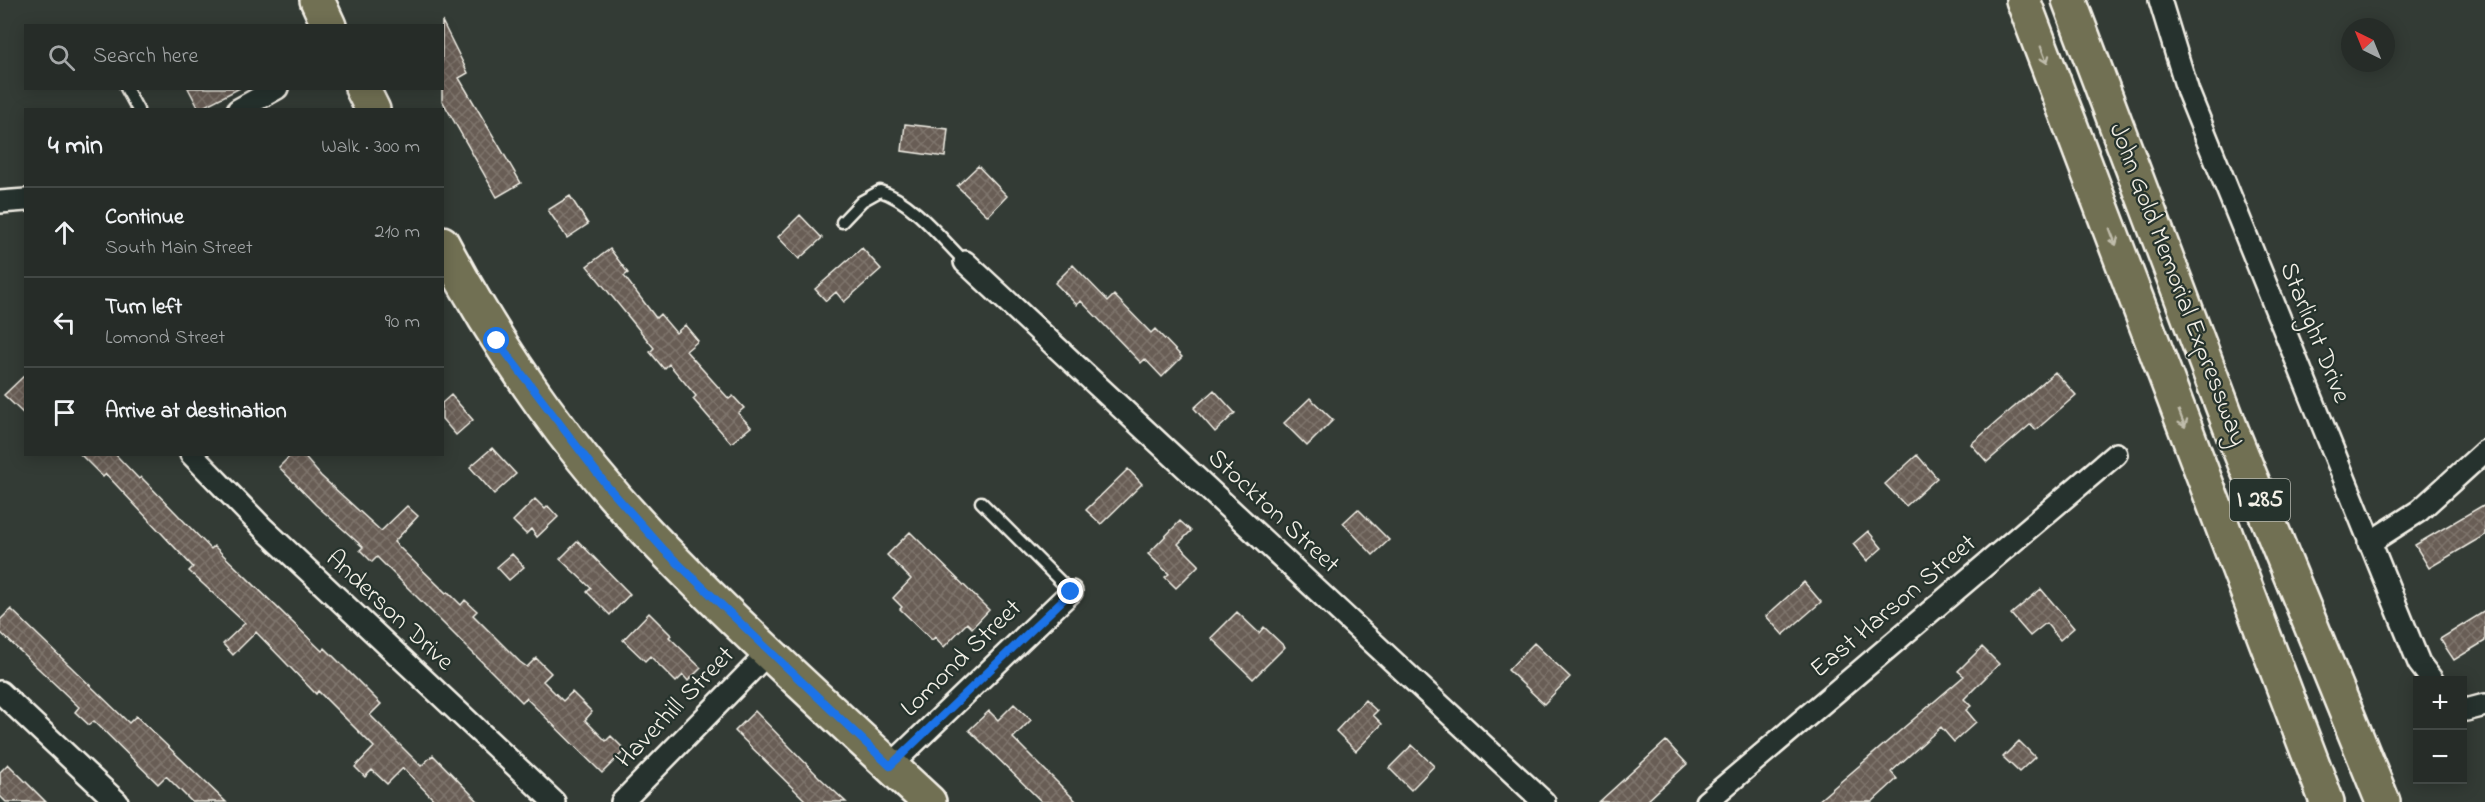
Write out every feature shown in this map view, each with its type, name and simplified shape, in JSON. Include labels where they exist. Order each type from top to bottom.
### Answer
[{"type":"main road","points":[[317,0],[329,24]]},
{"type":"main road","name":"John Gold Memorial Expressway","points":[[2023,0],[2327,802]]},
{"type":"main road","name":"John Gold Memorial Expressway","points":[[2069,0],[2233,434],[2383,802]]},
{"type":"main road","points":[[363,90],[372,108]]},
{"type":"main road","points":[[444,247],[497,341],[607,486],[664,550],[929,802]]},
{"type":"main road","points":[[2233,434],[2350,713],[2394,802]]},
{"type":"main road","points":[[2220,518],[2303,802]]},
{"type":"street","name":"Starlight Drive","points":[[2160,0],[2187,92],[2369,543],[2419,663],[2428,676]]},
{"type":"street","points":[[242,108],[273,90]]},
{"type":"street","points":[[0,202],[24,201]]},
{"type":"street","name":"Stockton Street","points":[[966,262],[1544,802]]},
{"type":"street","points":[[2369,543],[2419,511],[2485,451]]},
{"type":"street","name":"East Harson Street","points":[[1706,802],[2116,454]]},
{"type":"street","name":"Anderson Drive","points":[[193,456],[264,529],[554,802]]},
{"type":"street","name":"Lomond Street","points":[[890,766],[1071,592]]},
{"type":"street","name":"Haverhill Street","points":[[622,802],[769,652]]},
{"type":"street","points":[[0,692],[117,802]]},
{"type":"lane","points":[[127,90],[137,108]]},
{"type":"lane","points":[[842,222],[862,201],[880,191],[892,195],[912,210],[966,262]]},
{"type":"lane","points":[[981,502],[1071,592]]},
{"type":"building","points":[[444,25],[468,73],[459,78],[521,183],[497,197],[442,100]]},
{"type":"building","points":[[189,90],[236,90],[201,108],[198,108]]},
{"type":"building","points":[[905,124],[948,129],[945,157],[902,151]]},
{"type":"building","points":[[978,166],[1007,196],[988,216],[957,186]]},
{"type":"building","points":[[570,196],[588,224],[567,238],[548,210]]},
{"type":"building","points":[[800,215],[822,238],[799,259],[778,237]]},
{"type":"building","points":[[862,248],[881,269],[844,302],[836,292],[826,301],[815,289]]},
{"type":"building","points":[[610,249],[628,273],[624,276],[656,318],[660,314],[676,333],[685,325],[698,341],[686,351],[729,399],[733,396],[744,408],[738,413],[751,427],[731,443],[693,399],[696,396],[669,364],[664,369],[650,352],[654,348],[587,266]]},
{"type":"building","points":[[1073,265],[1108,301],[1114,295],[1151,333],[1155,329],[1182,357],[1162,377],[1145,359],[1141,363],[1081,301],[1077,305],[1055,283]]},
{"type":"building","points":[[2055,372],[2076,395],[2036,430],[2031,424],[1987,462],[1971,444]]},
{"type":"building","points":[[24,376],[24,414],[4,395]]},
{"type":"building","points":[[1214,390],[1235,413],[1215,432],[1194,408]]},
{"type":"building","points":[[451,395],[473,420],[456,435],[444,421],[444,401]]},
{"type":"building","points":[[1310,398],[1333,420],[1307,446],[1284,423]]},
{"type":"building","points":[[492,448],[516,474],[494,494],[470,467]]},
{"type":"building","points":[[1917,455],[1937,478],[1906,506],[1885,484]]},
{"type":"building","points":[[82,456],[117,456],[139,479],[141,477],[211,549],[214,546],[322,651],[325,648],[381,704],[370,715],[421,766],[433,755],[479,802],[436,802],[403,768],[387,784],[372,770],[365,777],[355,767],[374,747],[318,691],[316,694],[256,632],[233,655],[223,644],[245,623],[189,571],[193,567],[106,474],[103,477]]},
{"type":"building","points":[[290,456],[304,456],[321,476],[381,531],[407,506],[418,516],[394,542],[446,593],[448,592],[461,605],[465,600],[477,611],[473,615],[520,662],[527,667],[536,658],[551,673],[543,681],[563,701],[572,692],[592,712],[585,720],[606,741],[611,736],[625,750],[602,773],[526,698],[522,702],[377,557],[372,562],[360,550],[363,547],[316,505],[279,467]]},
{"type":"building","points":[[1128,469],[1142,484],[1101,524],[1086,510]]},
{"type":"building","points":[[535,499],[545,509],[548,506],[558,517],[537,537],[531,529],[526,534],[513,521]]},
{"type":"building","points":[[2485,504],[2485,535],[2429,568],[2415,545]]},
{"type":"building","points":[[1358,509],[1389,540],[1373,555],[1343,523]]},
{"type":"building","points":[[1180,521],[1191,531],[1178,544],[1199,565],[1176,588],[1165,577],[1169,574],[1148,554]]},
{"type":"building","points":[[1868,531],[1882,548],[1867,561],[1853,544]]},
{"type":"building","points":[[910,532],[989,610],[972,628],[967,623],[944,647],[935,637],[932,640],[900,609],[902,607],[893,598],[911,579],[887,555]]},
{"type":"building","points":[[578,541],[630,594],[610,615],[587,592],[591,588],[560,559]]},
{"type":"building","points":[[512,554],[524,567],[509,580],[497,567]]},
{"type":"building","points":[[1804,582],[1821,602],[1783,635],[1766,616]]},
{"type":"building","points":[[2041,589],[2074,628],[2060,640],[2046,623],[2030,636],[2011,614]]},
{"type":"building","points":[[11,609],[129,723],[136,716],[226,802],[192,802],[166,776],[158,784],[94,721],[89,725],[75,712],[79,707],[0,632],[0,620]]},
{"type":"building","points":[[2485,611],[2485,641],[2454,660],[2440,639]]},
{"type":"building","points":[[1237,612],[1259,633],[1264,627],[1285,647],[1253,679],[1211,638]]},
{"type":"building","points":[[649,613],[671,635],[669,637],[701,668],[688,681],[683,675],[676,682],[650,656],[645,661],[623,640]]},
{"type":"building","points":[[1534,643],[1570,677],[1544,704],[1508,670]]},
{"type":"building","points":[[1982,647],[1999,664],[1964,699],[1971,706],[1966,710],[1976,722],[1954,742],[1941,727],[1891,772],[1897,779],[1872,802],[1817,802],[1964,676],[1958,671]]},
{"type":"building","points":[[1365,700],[1377,711],[1373,715],[1382,724],[1356,751],[1336,731]]},
{"type":"building","points":[[1014,704],[1031,720],[1013,738],[1077,802],[1042,802],[969,730],[989,711],[998,720]]},
{"type":"building","points":[[755,711],[846,802],[807,802],[735,731]]},
{"type":"building","points":[[1666,741],[1687,764],[1646,802],[1599,802]]},
{"type":"building","points":[[2019,741],[2035,757],[2019,772],[2003,757]]},
{"type":"building","points":[[1412,745],[1434,766],[1411,790],[1389,768]]},
{"type":"building","points":[[8,764],[46,802],[6,802],[0,796],[0,772]]},
{"type":"route","points":[[497,341],[553,418],[607,486],[664,550],[890,766],[1071,592]]}]
